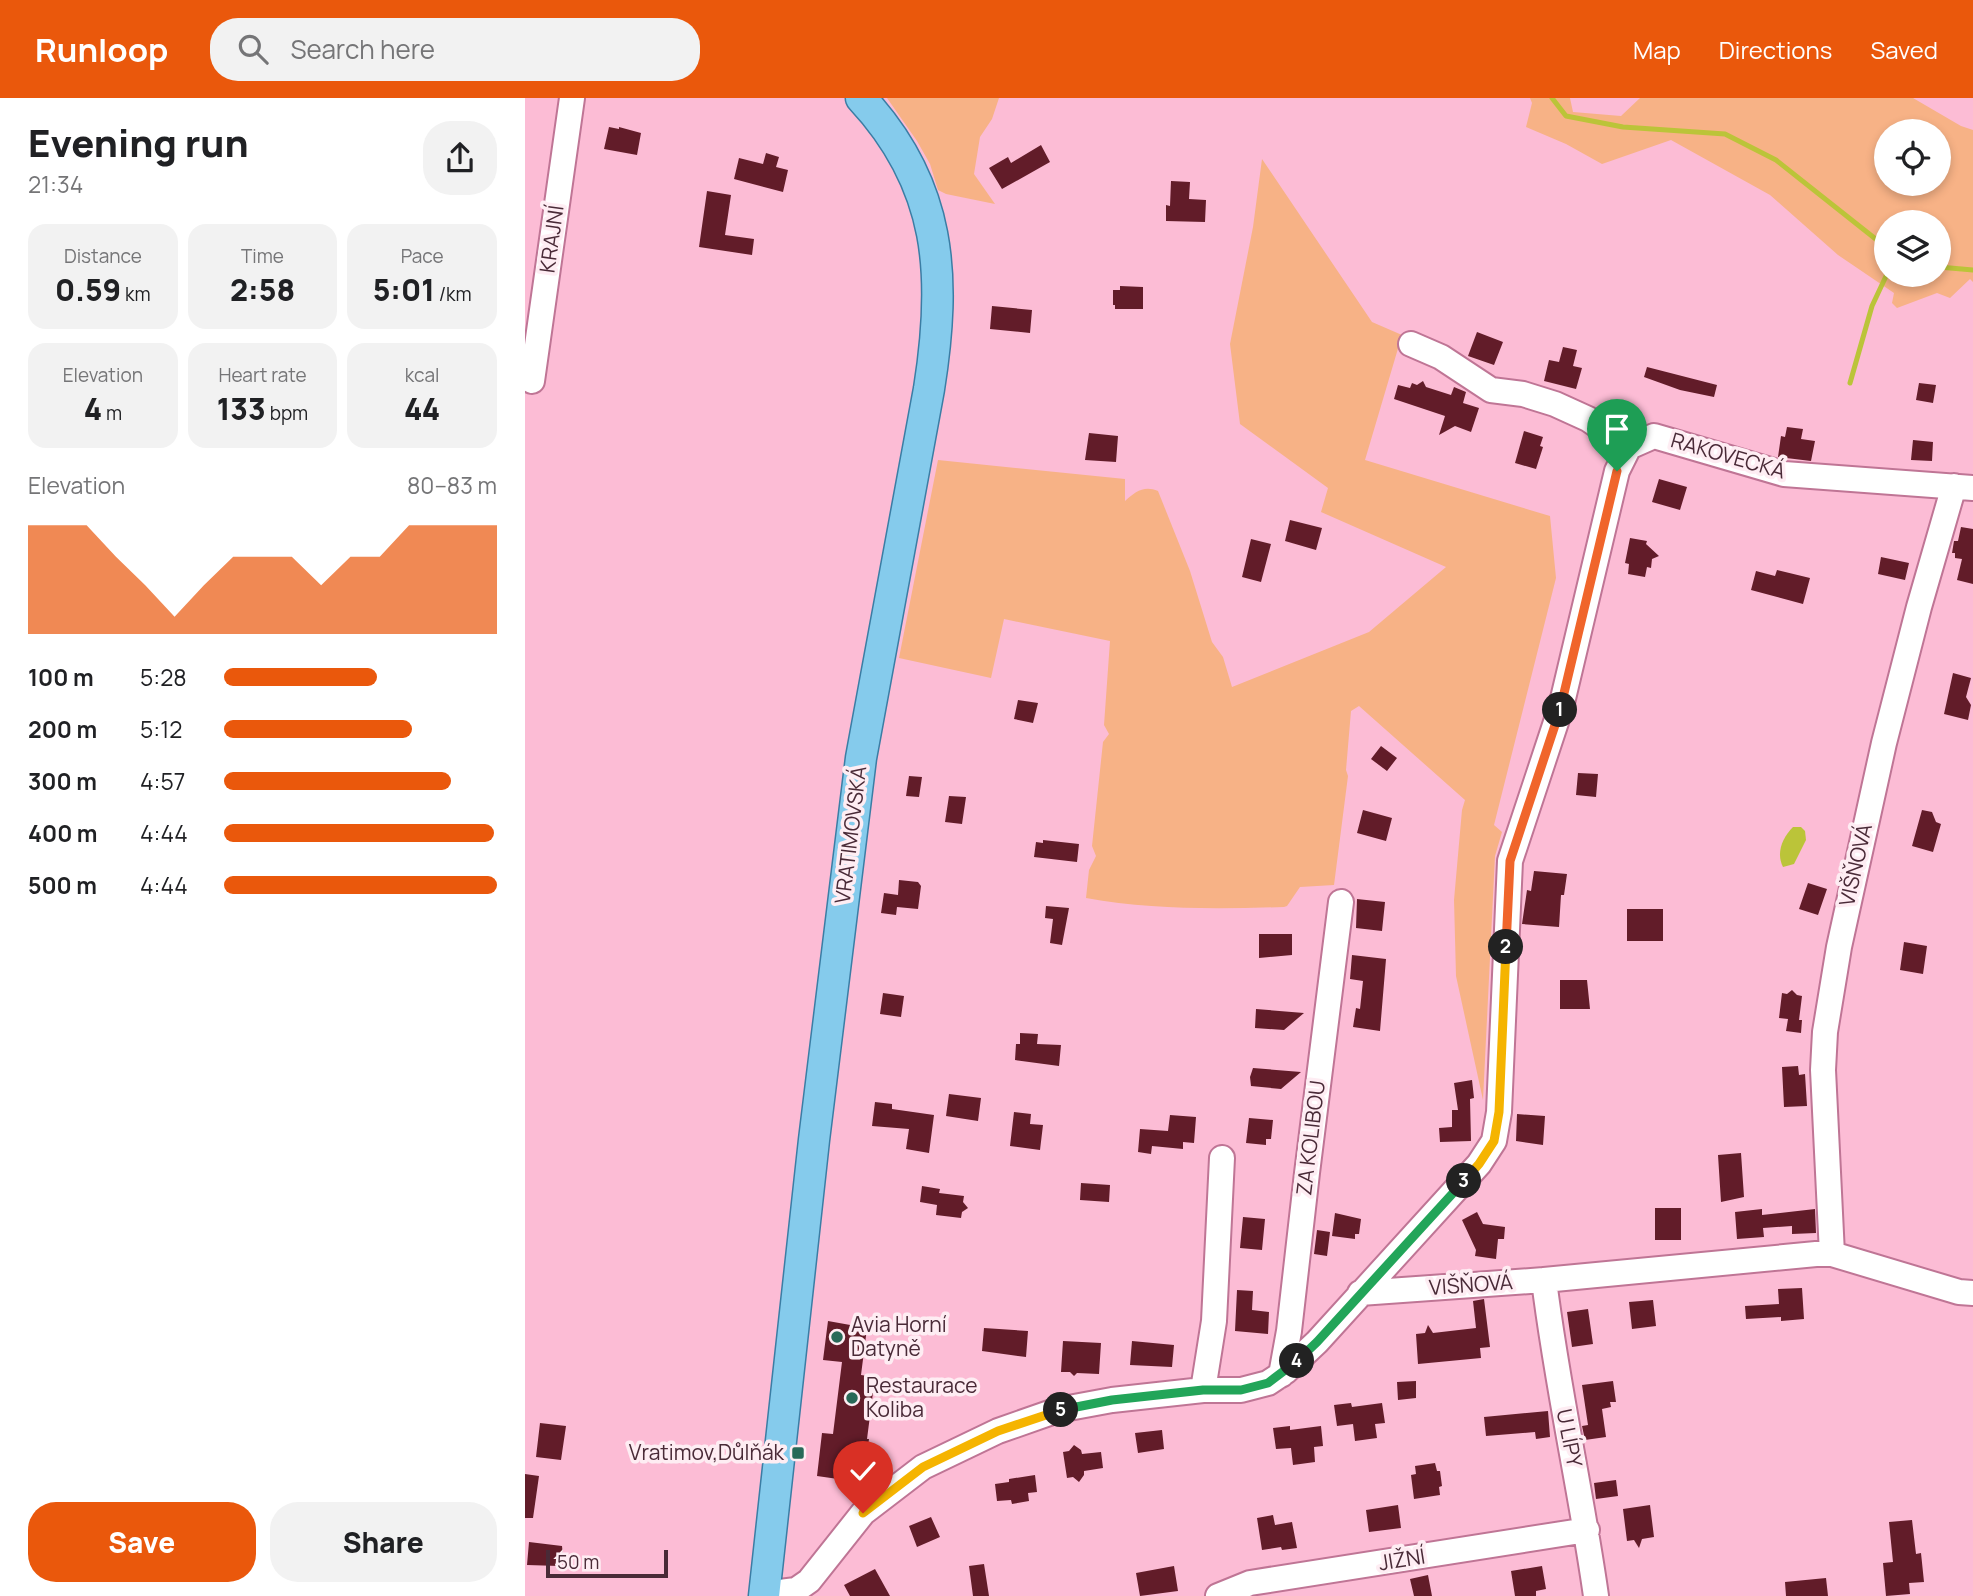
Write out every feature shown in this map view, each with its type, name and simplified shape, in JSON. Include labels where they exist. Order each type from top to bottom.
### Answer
[{"type":"main road","name":"VRATIMOVSKÁ","points":[[764,1595],[816,1126],[861,758],[929,389],[937,328],[937,263],[920,189],[896,141],[861,98]]},
{"type":"street","name":"KRAJNÍ","points":[[532,381],[572,98]]},
{"type":"street","points":[[764,1595],[796,1590],[809,1581],[863,1513],[923,1467],[998,1431],[1058,1410],[1112,1400],[1203,1390],[1241,1390],[1268,1383],[1281,1375],[1317,1342],[1479,1164],[1494,1141],[1499,1112],[1510,861],[1561,707],[1617,471],[1629,447],[1588,419],[1555,404],[1523,394],[1490,390],[1441,357],[1411,344]]},
{"type":"street","name":"RAKOVECKÁ","points":[[1629,447],[1654,436],[1784,474],[1963,487]]},
{"type":"street","name":"VIŠŇOVÁ","points":[[1832,1254],[1823,1070],[1825,1032],[1849,894],[1884,743],[1919,607],[1963,487]]},
{"type":"street","name":"ZA KOLIBOU","points":[[1281,1375],[1289,1331],[1341,902]]},
{"type":"street","points":[[1203,1390],[1214,1321],[1222,1158]]},
{"type":"street","name":"VIŠŇOVÁ","points":[[1360,1293],[1544,1280],[1832,1254],[1959,1292],[1973,1293]]},
{"type":"street","name":"U LÍPY","points":[[1544,1280],[1562,1403],[1587,1530],[1596,1596]]},
{"type":"street","name":"JIŽNÍ","points":[[1218,1596],[1250,1583],[1587,1530]]},
{"type":"shaded area","points":[[887,98],[999,98],[992,119],[980,137],[974,174],[995,204],[938,190],[930,164]]},
{"type":"shaded area","points":[[1530,98],[1570,98],[1573,112],[1621,116],[1640,98],[1913,98],[1949,119],[1874,119],[1874,196],[1951,196],[1951,120],[1973,130],[1973,282],[1970,279],[1950,298],[1937,293],[1897,308],[1892,303],[1894,293],[1885,287],[1951,287],[1951,210],[1874,210],[1874,279],[1838,255],[1770,195],[1671,140],[1602,164],[1566,144],[1526,127],[1532,103]]},
{"type":"shaded area","points":[[1262,159],[1372,322],[1402,335],[1365,460],[1550,516],[1556,578],[1494,825],[1502,832],[1495,856],[1483,1100],[1456,976],[1454,900],[1465,800],[1359,706],[1351,711],[1346,770],[1348,776],[1334,885],[1300,887],[1284,907],[1135,905],[1086,898],[1089,870],[1096,856],[1092,846],[1103,742],[1109,734],[1104,725],[1110,641],[1004,619],[991,678],[899,658],[938,460],[1125,479],[1125,501],[1140,490],[1158,491],[1190,571],[1212,642],[1223,657],[1232,687],[1369,632],[1446,567],[1321,512],[1328,488],[1240,424],[1230,344],[1253,227]]},
{"type":"shaded area","points":[[1793,827],[1801,827],[1805,831],[1806,840],[1794,864],[1783,867],[1781,846]]},
{"type":"building","points":[[609,127],[641,133],[637,155],[604,149]]},
{"type":"building","points":[[1041,145],[1050,162],[1002,189],[989,168],[1008,157],[1011,163]]},
{"type":"building","points":[[766,153],[779,157],[776,167],[788,170],[783,192],[734,179],[739,158],[763,164]]},
{"type":"building","points":[[1171,181],[1190,182],[1189,199],[1206,200],[1205,222],[1166,221],[1166,205],[1170,206]]},
{"type":"building","points":[[707,191],[731,195],[725,235],[754,239],[752,255],[699,247]]},
{"type":"building","points":[[1120,286],[1143,287],[1143,309],[1115,309],[1113,290],[1120,290]]},
{"type":"building","points":[[992,306],[1032,310],[1030,333],[990,329]]},
{"type":"building","points":[[1477,332],[1503,342],[1494,365],[1468,356]]},
{"type":"building","points":[[1563,347],[1577,350],[1573,366],[1582,368],[1576,389],[1544,381],[1549,360],[1559,362]]},
{"type":"building","points":[[1647,367],[1717,385],[1714,397],[1680,390],[1644,377]]},
{"type":"building","points":[[1423,381],[1426,387],[1451,395],[1454,387],[1466,392],[1463,403],[1479,408],[1471,432],[1455,426],[1439,435],[1445,416],[1394,399],[1398,385],[1410,388],[1412,383],[1417,385]]},
{"type":"building","points":[[1919,383],[1936,385],[1933,403],[1916,400]]},
{"type":"building","points":[[1787,427],[1803,429],[1801,439],[1815,441],[1811,461],[1778,457],[1781,436],[1785,437]]},
{"type":"building","points":[[1524,431],[1543,437],[1540,446],[1543,447],[1536,469],[1515,463]]},
{"type":"building","points":[[1089,433],[1118,436],[1116,462],[1085,460]]},
{"type":"building","points":[[1913,440],[1933,442],[1932,461],[1911,460]]},
{"type":"building","points":[[1659,479],[1687,487],[1680,510],[1652,502]]},
{"type":"building","points":[[1290,520],[1322,528],[1316,550],[1285,541]]},
{"type":"building","points":[[1961,527],[1973,529],[1973,584],[1957,580],[1962,559],[1955,558],[1955,553],[1952,553]]},
{"type":"building","points":[[1630,538],[1647,541],[1646,544],[1659,556],[1652,559],[1651,568],[1647,567],[1645,577],[1628,574],[1629,564],[1625,563]]},
{"type":"building","points":[[1251,539],[1271,544],[1261,582],[1242,577]]},
{"type":"building","points":[[1881,557],[1909,563],[1905,580],[1878,574]]},
{"type":"building","points":[[1777,570],[1810,578],[1803,604],[1751,590],[1756,571],[1775,576]]},
{"type":"building","points":[[1953,673],[1971,678],[1966,697],[1971,705],[1968,720],[1944,714]]},
{"type":"building","points":[[1018,700],[1038,703],[1033,723],[1014,719]]},
{"type":"building","points":[[1381,746],[1397,758],[1387,771],[1371,759]]},
{"type":"building","points":[[1578,773],[1598,774],[1596,797],[1576,795]]},
{"type":"building","points":[[909,776],[922,777],[919,797],[906,796]]},
{"type":"building","points":[[949,796],[966,797],[962,824],[945,822]]},
{"type":"building","points":[[1363,810],[1392,818],[1386,841],[1357,833]]},
{"type":"building","points":[[1922,810],[1932,812],[1936,822],[1941,824],[1933,852],[1912,846]]},
{"type":"building","points":[[1043,840],[1079,844],[1077,862],[1034,857],[1036,842],[1043,843]]},
{"type":"building","points":[[1534,871],[1567,874],[1564,895],[1561,895],[1559,927],[1522,924],[1527,890],[1531,891]]},
{"type":"building","points":[[899,880],[918,882],[921,886],[918,909],[897,907],[896,915],[881,913],[884,893],[898,895]]},
{"type":"building","points":[[1808,883],[1827,889],[1818,915],[1799,909]]},
{"type":"building","points":[[1357,899],[1385,902],[1382,931],[1356,928]]},
{"type":"building","points":[[1046,906],[1069,908],[1062,945],[1050,943],[1053,919],[1045,918]]},
{"type":"building","points":[[1627,909],[1663,909],[1663,941],[1627,941]]},
{"type":"building","points":[[1259,934],[1292,934],[1292,955],[1259,958]]},
{"type":"building","points":[[1904,942],[1927,946],[1923,974],[1900,970]]},
{"type":"building","points":[[1352,955],[1386,959],[1380,1031],[1353,1027],[1356,1008],[1360,1009],[1363,981],[1350,979]]},
{"type":"building","points":[[1560,980],[1587,980],[1590,1009],[1560,1009]]},
{"type":"building","points":[[1792,990],[1802,996],[1799,1020],[1802,1020],[1801,1033],[1786,1031],[1788,1019],[1779,1018],[1782,993],[1787,994]]},
{"type":"building","points":[[883,993],[904,996],[901,1017],[880,1014]]},
{"type":"building","points":[[1256,1009],[1304,1013],[1284,1030],[1255,1028]]},
{"type":"building","points":[[1020,1033],[1038,1034],[1037,1044],[1061,1045],[1059,1066],[1015,1060]]},
{"type":"building","points":[[1798,1066],[1799,1075],[1805,1074],[1807,1106],[1784,1107],[1782,1067]]},
{"type":"building","points":[[1253,1068],[1301,1072],[1281,1089],[1251,1086]]},
{"type":"building","points":[[1472,1080],[1474,1098],[1470,1099],[1471,1141],[1440,1142],[1439,1128],[1452,1127],[1452,1110],[1458,1110],[1454,1083]]},
{"type":"building","points":[[949,1094],[981,1098],[978,1121],[946,1116]]},
{"type":"building","points":[[875,1102],[892,1104],[892,1109],[934,1115],[929,1153],[906,1149],[909,1129],[872,1126]]},
{"type":"building","points":[[1014,1112],[1031,1114],[1030,1124],[1043,1125],[1040,1150],[1010,1146]]},
{"type":"building","points":[[1517,1114],[1545,1116],[1543,1145],[1516,1141]]},
{"type":"building","points":[[1170,1115],[1196,1117],[1194,1143],[1183,1142],[1183,1149],[1152,1146],[1151,1154],[1138,1152],[1140,1129],[1168,1131]]},
{"type":"building","points":[[1249,1118],[1273,1120],[1271,1139],[1266,1139],[1266,1145],[1246,1143]]},
{"type":"building","points":[[1741,1153],[1744,1197],[1721,1202],[1718,1155]]},
{"type":"building","points":[[1081,1183],[1110,1185],[1109,1202],[1080,1200]]},
{"type":"building","points":[[922,1186],[940,1189],[939,1193],[964,1196],[963,1202],[968,1208],[962,1212],[961,1218],[936,1215],[937,1205],[920,1202]]},
{"type":"building","points":[[1655,1208],[1681,1208],[1681,1240],[1655,1240]]},
{"type":"building","points":[[1762,1209],[1762,1215],[1815,1209],[1816,1233],[1792,1234],[1792,1226],[1763,1228],[1764,1237],[1737,1239],[1735,1212]]},
{"type":"building","points":[[1477,1212],[1483,1224],[1505,1227],[1504,1239],[1498,1239],[1496,1259],[1475,1256],[1476,1250],[1462,1220]]},
{"type":"building","points":[[1335,1213],[1361,1219],[1359,1234],[1355,1234],[1355,1239],[1332,1236]]},
{"type":"building","points":[[1243,1217],[1265,1219],[1262,1250],[1240,1248]]},
{"type":"building","points":[[1317,1230],[1330,1232],[1327,1256],[1314,1254]]},
{"type":"building","points":[[1802,1288],[1804,1319],[1746,1319],[1745,1306],[1779,1304],[1778,1289]]},
{"type":"building","points":[[1237,1290],[1253,1291],[1252,1310],[1269,1312],[1268,1334],[1235,1331]]},
{"type":"building","points":[[1484,1299],[1490,1347],[1480,1348],[1481,1358],[1418,1364],[1416,1334],[1425,1333],[1428,1325],[1433,1333],[1476,1328],[1473,1301]]},
{"type":"building","points":[[1653,1300],[1656,1326],[1632,1329],[1629,1302]]},
{"type":"building","points":[[1588,1309],[1593,1344],[1572,1347],[1567,1312]]},
{"type":"building","points":[[828,1321],[867,1328],[861,1375],[875,1377],[867,1453],[860,1452],[853,1476],[846,1475],[845,1480],[817,1476],[822,1433],[833,1434],[842,1362],[823,1360]]},
{"type":"building","points":[[984,1328],[1028,1331],[1026,1357],[982,1351]]},
{"type":"building","points":[[1063,1341],[1101,1343],[1099,1374],[1077,1373],[1074,1376],[1070,1372],[1061,1372]]},
{"type":"building","points":[[1132,1341],[1174,1345],[1172,1367],[1130,1365]]},
{"type":"building","points":[[1416,1381],[1416,1398],[1398,1400],[1397,1382]]},
{"type":"building","points":[[1613,1381],[1616,1402],[1610,1402],[1611,1407],[1602,1409],[1606,1437],[1585,1440],[1582,1426],[1588,1425],[1582,1385]]},
{"type":"building","points":[[1351,1403],[1352,1407],[1382,1403],[1385,1423],[1375,1424],[1377,1438],[1355,1441],[1353,1424],[1337,1426],[1334,1405]]},
{"type":"building","points":[[1548,1411],[1550,1437],[1536,1439],[1535,1432],[1486,1436],[1484,1417]]},
{"type":"building","points":[[540,1423],[566,1426],[561,1460],[536,1457]]},
{"type":"building","points":[[1290,1426],[1290,1430],[1321,1426],[1323,1446],[1314,1447],[1315,1462],[1293,1465],[1291,1448],[1276,1449],[1273,1428]]},
{"type":"building","points":[[1162,1430],[1164,1449],[1138,1453],[1135,1433]]},
{"type":"building","points":[[1074,1445],[1082,1454],[1101,1452],[1103,1468],[1084,1471],[1079,1482],[1073,1477],[1067,1478],[1063,1452],[1069,1451]]},
{"type":"building","points":[[1435,1463],[1437,1471],[1440,1471],[1440,1495],[1414,1499],[1411,1475],[1416,1474],[1415,1466]]},
{"type":"building","points":[[525,1474],[539,1476],[533,1518],[525,1518]]},
{"type":"building","points":[[1035,1475],[1037,1492],[1028,1493],[1029,1501],[1012,1504],[1011,1500],[997,1501],[995,1484]]},
{"type":"building","points":[[1616,1480],[1618,1496],[1596,1499],[1594,1483]]},
{"type":"building","points":[[1398,1505],[1401,1528],[1369,1532],[1366,1510]]},
{"type":"building","points":[[1650,1505],[1654,1537],[1642,1539],[1639,1548],[1634,1540],[1627,1541],[1623,1509]]},
{"type":"building","points":[[1273,1515],[1275,1525],[1292,1522],[1297,1548],[1262,1550],[1257,1518]]},
{"type":"building","points":[[931,1517],[940,1537],[917,1547],[909,1526]]},
{"type":"building","points":[[1912,1520],[1916,1554],[1921,1553],[1924,1582],[1909,1583],[1910,1594],[1886,1596],[1883,1563],[1893,1562],[1889,1522]]},
{"type":"building","points":[[529,1542],[562,1546],[563,1556],[559,1566],[527,1565]]},
{"type":"building","points":[[984,1564],[989,1596],[973,1596],[969,1566]]},
{"type":"building","points":[[1174,1566],[1178,1591],[1140,1596],[1136,1573]]},
{"type":"building","points":[[1542,1566],[1546,1589],[1536,1591],[1536,1596],[1515,1596],[1511,1571]]},
{"type":"building","points":[[875,1569],[890,1596],[850,1596],[844,1585]]},
{"type":"building","points":[[1428,1575],[1432,1596],[1414,1596],[1410,1579]]},
{"type":"building","points":[[1826,1578],[1828,1596],[1786,1596],[1785,1582]]},
{"type":"waterway","points":[[1552,98],[1566,116],[1623,127],[1725,134],[1776,160],[1874,238]]},
{"type":"waterway","points":[[1951,268],[1973,270]]},
{"type":"waterway","points":[[1850,383],[1872,306],[1881,287]]},
{"type":"place","name":"Avia Horní Datyně","points":[[837,1337]]},
{"type":"place","name":"Restaurace Koliba","points":[[852,1398]]},
{"type":"place","name":"Vratimov,Důlňák","points":[[798,1453]]},
{"type":"route","points":[[863,1513],[923,1467],[998,1431],[1058,1410],[1112,1400],[1203,1390],[1241,1390],[1268,1383],[1286,1371],[1317,1342],[1479,1164],[1494,1141],[1499,1112],[1510,861],[1561,707],[1617,471]]}]
